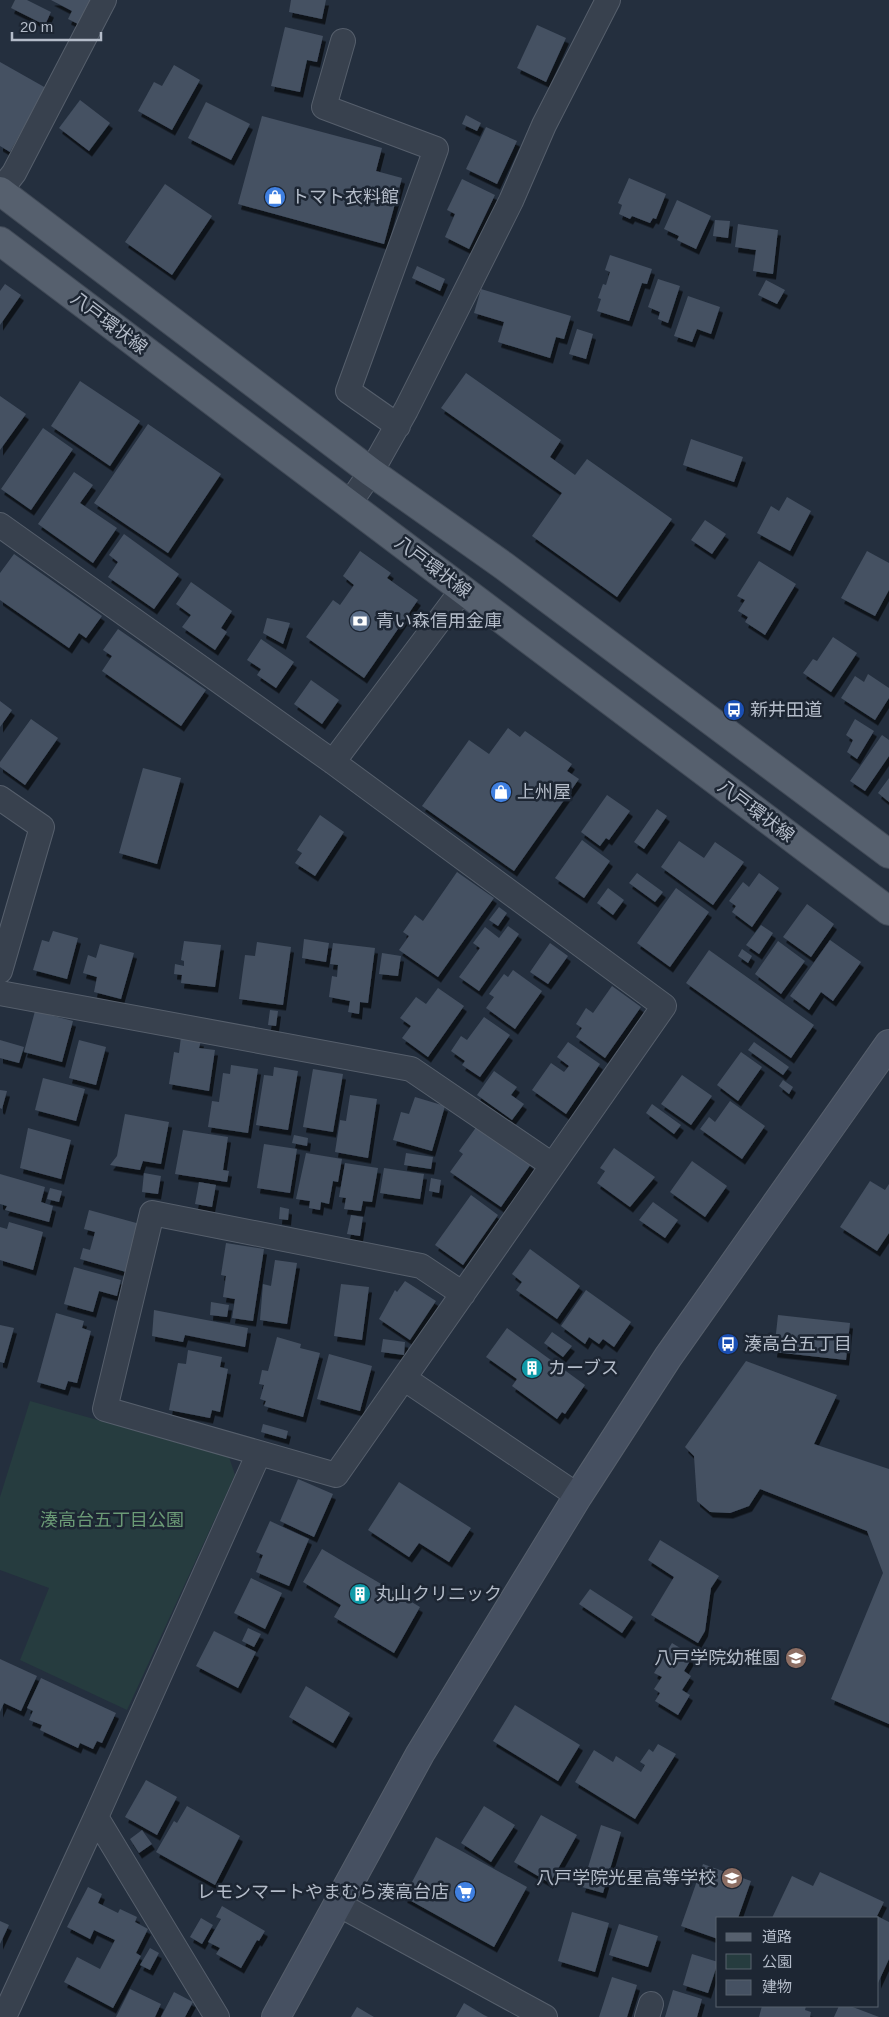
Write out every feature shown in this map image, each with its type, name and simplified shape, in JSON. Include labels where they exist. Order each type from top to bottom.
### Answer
[{"type":"main road","points":[[0,191],[371,472],[504,566],[889,854]]},
{"type":"main road","name":"八戸環状線","points":[[0,241],[889,911]]},
{"type":"street","points":[[0,191],[14,173],[104,0]]},
{"type":"street","points":[[348,504],[371,472],[398,426],[511,201],[544,125],[608,0]]},
{"type":"street","points":[[343,41],[324,107],[436,149],[348,392],[398,426]]},
{"type":"street","points":[[0,525],[333,762],[664,1006],[405,1378],[336,1475],[104,1410],[152,1212],[421,1266],[463,1294]]},
{"type":"street","points":[[333,762],[463,589]]},
{"type":"street","points":[[0,798],[42,827],[0,971]]},
{"type":"street","points":[[0,992],[410,1069],[552,1165]]},
{"type":"street","points":[[276,2017],[420,1754],[578,1496],[668,1357],[889,1044]]},
{"type":"street","points":[[405,1378],[578,1496]]},
{"type":"street","points":[[4,2017],[96,1818],[259,1453]]},
{"type":"street","points":[[96,1818],[217,2017]]},
{"type":"street","points":[[338,1904],[545,2017]]},
{"type":"green space","name":"湊高台五丁目公園","points":[[30,1401],[229,1457],[235,1475],[127,1710],[20,1660],[49,1588],[0,1570],[0,1497]]},
{"type":"building","points":[[15,0],[27,0],[51,12],[45,25],[11,8]]},
{"type":"building","points":[[51,0],[97,0],[84,27],[68,19],[72,11]]},
{"type":"building","points":[[291,0],[326,0],[322,19],[289,12]]},
{"type":"building","points":[[537,25],[566,38],[546,82],[517,68]]},
{"type":"building","points":[[285,27],[323,36],[317,62],[307,60],[300,92],[271,86]]},
{"type":"building","points":[[0,62],[46,88],[10,152],[0,146]]},
{"type":"building","points":[[174,65],[200,80],[172,130],[138,111],[154,82],[162,86]]},
{"type":"building","points":[[80,100],[110,123],[89,151],[59,128]]},
{"type":"building","points":[[206,102],[250,124],[231,160],[188,138]]},
{"type":"building","points":[[466,115],[481,123],[477,131],[462,124]]},
{"type":"building","points":[[262,116],[382,148],[376,171],[402,178],[384,244],[238,204]]},
{"type":"building","points":[[486,127],[517,141],[497,184],[466,169]]},
{"type":"building","points":[[629,178],[666,194],[656,219],[653,218],[650,223],[632,216],[630,219],[619,214],[622,205],[618,203]]},
{"type":"building","points":[[462,179],[495,195],[469,249],[445,237],[455,214],[447,210]]},
{"type":"building","points":[[165,184],[212,216],[172,275],[125,242]]},
{"type":"building","points":[[677,200],[711,216],[696,249],[677,240],[679,236],[664,229]]},
{"type":"building","points":[[715,220],[730,221],[728,238],[713,236]]},
{"type":"building","points":[[738,224],[778,230],[773,274],[753,271],[756,250],[735,247]]},
{"type":"building","points":[[610,255],[652,269],[647,284],[642,283],[629,321],[597,311],[601,299],[598,298],[603,284],[606,285],[610,272],[605,270]]},
{"type":"building","points":[[417,266],[445,279],[440,291],[412,278]]},
{"type":"building","points":[[658,279],[680,286],[668,323],[658,319],[660,312],[648,307]]},
{"type":"building","points":[[766,280],[785,290],[777,304],[758,295]]},
{"type":"building","points":[[5,284],[21,295],[0,325],[0,291]]},
{"type":"building","points":[[481,289],[571,316],[564,339],[556,337],[550,358],[498,342],[504,322],[474,313]]},
{"type":"building","points":[[688,296],[720,307],[711,334],[697,329],[692,342],[674,336]]},
{"type":"building","points":[[577,329],[593,334],[586,359],[569,354]]},
{"type":"building","points":[[466,373],[561,440],[550,457],[575,475],[587,459],[672,519],[617,597],[532,536],[562,493],[441,408]]},
{"type":"building","points":[[80,381],[140,421],[110,466],[51,426]]},
{"type":"building","points":[[0,396],[26,414],[0,450]]},
{"type":"building","points":[[148,424],[221,474],[168,553],[94,503]]},
{"type":"building","points":[[43,428],[73,449],[31,510],[1,489]]},
{"type":"building","points":[[691,439],[743,457],[734,482],[683,465]]},
{"type":"building","points":[[74,472],[93,485],[80,503],[117,528],[93,563],[38,524]]},
{"type":"building","points":[[787,497],[811,511],[790,551],[757,533],[771,506],[779,511]]},
{"type":"building","points":[[705,520],[726,534],[712,554],[691,540]]},
{"type":"building","points":[[124,534],[179,574],[154,609],[108,577],[118,562],[109,555]]},
{"type":"building","name":"青い森信用金庫","points":[[360,551],[391,573],[387,578],[418,600],[364,678],[306,637],[333,600],[340,605],[354,585],[343,576]]},
{"type":"building","points":[[867,551],[889,563],[889,590],[875,616],[841,598]]},
{"type":"building","points":[[14,554],[102,616],[86,638],[79,633],[69,648],[0,600],[0,573]]},
{"type":"building","points":[[759,561],[796,584],[765,635],[745,622],[748,617],[738,611],[745,600],[737,596]]},
{"type":"building","points":[[191,582],[232,611],[221,628],[227,632],[215,650],[182,627],[191,615],[176,604]]},
{"type":"building","points":[[267,618],[290,623],[283,644],[263,633]]},
{"type":"building","points":[[118,629],[206,690],[181,726],[102,671],[112,656],[103,650]]},
{"type":"building","points":[[833,637],[857,653],[831,692],[803,673],[813,659],[817,661]]},
{"type":"building","points":[[261,639],[294,662],[276,688],[257,675],[261,669],[247,660]]},
{"type":"building","points":[[868,674],[889,688],[889,698],[875,720],[841,698],[855,676],[864,682]]},
{"type":"building","points":[[311,680],[339,700],[322,724],[294,704]]},
{"type":"building","points":[[0,701],[12,710],[0,727]]},
{"type":"building","points":[[31,719],[58,738],[25,785],[0,767],[0,762]]},
{"type":"building","points":[[855,719],[874,731],[857,759],[847,752],[853,740],[846,735]]},
{"type":"building","name":"上州屋","points":[[508,728],[520,737],[525,731],[572,764],[567,771],[579,779],[514,871],[422,806],[469,740],[489,754]]},
{"type":"building","points":[[882,735],[889,740],[889,756],[865,791],[850,781]]},
{"type":"building","points":[[143,768],[181,778],[157,864],[119,853]]},
{"type":"building","points":[[889,778],[889,802],[878,793]]},
{"type":"building","points":[[607,795],[630,811],[609,840],[606,838],[600,846],[581,832]]},
{"type":"building","points":[[657,809],[667,816],[644,849],[634,842]]},
{"type":"building","points":[[320,815],[344,832],[315,876],[295,863],[302,853],[297,850]]},
{"type":"building","points":[[582,840],[610,861],[584,898],[555,878]]},
{"type":"building","points":[[679,841],[704,858],[715,842],[744,862],[713,905],[661,867]]},
{"type":"building","points":[[457,872],[494,898],[438,977],[399,950],[409,936],[403,932],[415,915],[423,921]]},
{"type":"building","points":[[637,873],[663,892],[655,902],[629,883]]},
{"type":"building","points":[[759,873],[779,888],[752,927],[732,912],[736,906],[729,901],[743,882],[749,887]]},
{"type":"building","points":[[608,888],[624,900],[613,915],[597,903]]},
{"type":"building","points":[[676,888],[709,912],[670,967],[637,943]]},
{"type":"building","points":[[807,904],[834,924],[811,957],[783,937]]},
{"type":"building","points":[[499,907],[507,913],[498,926],[489,920]]},
{"type":"building","points":[[761,925],[773,933],[759,954],[746,945]]},
{"type":"building","points":[[508,926],[519,934],[479,991],[459,977],[480,948],[473,943],[485,927],[499,938]]},
{"type":"building","points":[[53,931],[78,938],[67,979],[33,970],[42,940],[49,942]]},
{"type":"building","points":[[304,939],[329,943],[326,962],[302,958]]},
{"type":"building","points":[[830,940],[861,962],[833,1001],[821,992],[809,1010],[790,996]]},
{"type":"building","points":[[184,941],[221,945],[215,987],[181,983],[182,975],[174,974],[175,964],[184,966],[184,961],[181,960]]},
{"type":"building","points":[[778,941],[805,961],[781,994],[755,974]]},
{"type":"building","points":[[257,942],[291,947],[283,1005],[239,999],[245,955],[255,956]]},
{"type":"building","points":[[333,943],[375,948],[368,1003],[360,1002],[359,1014],[348,1012],[350,1001],[329,997],[332,976],[337,977],[338,965],[330,964]]},
{"type":"building","points":[[550,943],[568,956],[548,984],[530,972]]},
{"type":"building","points":[[100,944],[134,953],[121,999],[94,992],[97,977],[83,973],[88,955],[96,958]]},
{"type":"building","points":[[742,949],[752,956],[748,963],[738,956]]},
{"type":"building","points":[[709,950],[814,1025],[791,1058],[686,983]]},
{"type":"building","points":[[382,953],[401,956],[398,976],[379,974]]},
{"type":"building","points":[[513,970],[542,991],[515,1029],[486,1008],[494,997],[489,994],[504,974],[508,977]]},
{"type":"building","points":[[612,986],[641,1007],[605,1058],[576,1037],[582,1028],[576,1024],[586,1008],[593,1013]]},
{"type":"building","points":[[438,988],[464,1006],[428,1057],[402,1038],[411,1026],[400,1018],[416,997],[426,1004]]},
{"type":"building","points":[[270,1010],[278,1011],[276,1026],[268,1025]]},
{"type":"building","points":[[35,1011],[73,1021],[62,1062],[24,1052]]},
{"type":"building","points":[[484,1017],[510,1035],[480,1077],[462,1065],[465,1061],[451,1051],[461,1036],[467,1040]]},
{"type":"building","points":[[181,1037],[201,1041],[199,1048],[215,1050],[209,1091],[169,1084],[174,1052],[179,1053]]},
{"type":"building","points":[[0,1040],[24,1047],[19,1063],[0,1058]]},
{"type":"building","points":[[79,1040],[106,1047],[96,1085],[69,1078]]},
{"type":"building","points":[[568,1042],[600,1064],[566,1114],[532,1090],[551,1063],[564,1072],[569,1066],[557,1057]]},
{"type":"building","points":[[754,1042],[789,1067],[783,1075],[748,1050]]},
{"type":"building","points":[[741,1052],[762,1067],[738,1101],[717,1085]]},
{"type":"building","points":[[231,1065],[258,1069],[248,1133],[208,1127],[212,1101],[219,1102],[223,1073],[230,1074]]},
{"type":"building","points":[[274,1067],[298,1071],[288,1130],[256,1125],[264,1075],[273,1076]]},
{"type":"building","points":[[313,1069],[343,1074],[333,1132],[303,1127]]},
{"type":"building","points":[[494,1071],[517,1087],[511,1095],[524,1104],[512,1120],[477,1095]]},
{"type":"building","points":[[682,1075],[712,1096],[691,1125],[661,1104]]},
{"type":"building","points":[[43,1078],[85,1089],[76,1121],[35,1110]]},
{"type":"building","points":[[783,1080],[793,1087],[789,1094],[779,1086]]},
{"type":"building","points":[[0,1090],[7,1091],[2,1109],[0,1108]]},
{"type":"building","points":[[350,1095],[377,1099],[368,1158],[335,1152],[340,1120],[346,1121]]},
{"type":"building","points":[[415,1097],[445,1106],[432,1151],[393,1140],[401,1112],[409,1114]]},
{"type":"building","points":[[730,1101],[765,1126],[742,1159],[700,1129],[709,1117],[715,1122]]},
{"type":"building","points":[[652,1104],[681,1125],[674,1134],[646,1113]]},
{"type":"building","points":[[125,1114],[169,1122],[161,1164],[143,1161],[140,1170],[110,1165],[117,1156]]},
{"type":"building","points":[[477,1126],[531,1164],[501,1207],[450,1172],[463,1154],[459,1151]]},
{"type":"building","points":[[28,1128],[71,1140],[61,1179],[20,1168]]},
{"type":"building","points":[[183,1130],[228,1137],[223,1170],[229,1171],[227,1182],[175,1174]]},
{"type":"building","points":[[294,1135],[308,1138],[307,1146],[292,1143]]},
{"type":"building","points":[[264,1144],[297,1149],[290,1193],[257,1188]]},
{"type":"building","points":[[614,1148],[655,1177],[630,1207],[597,1183],[605,1171],[600,1168]]},
{"type":"building","points":[[306,1153],[342,1159],[338,1182],[333,1181],[329,1204],[321,1202],[320,1210],[309,1208],[310,1201],[296,1199]]},
{"type":"building","points":[[406,1153],[433,1157],[431,1169],[404,1165]]},
{"type":"building","points":[[692,1161],[727,1186],[705,1217],[670,1192]]},
{"type":"building","points":[[345,1163],[378,1168],[372,1202],[363,1201],[361,1211],[344,1209],[346,1198],[339,1197]]},
{"type":"building","points":[[384,1168],[424,1174],[420,1199],[380,1193]]},
{"type":"building","points":[[144,1173],[161,1176],[158,1194],[142,1192]]},
{"type":"building","points":[[0,1174],[45,1187],[41,1202],[53,1206],[49,1222],[5,1210],[7,1206],[0,1204]]},
{"type":"building","points":[[431,1178],[441,1180],[439,1193],[429,1191]]},
{"type":"building","points":[[870,1181],[885,1190],[889,1184],[889,1233],[877,1251],[840,1227]]},
{"type":"building","points":[[199,1182],[216,1185],[212,1207],[195,1204]]},
{"type":"building","points":[[50,1188],[62,1191],[59,1202],[47,1199]]},
{"type":"building","points":[[471,1195],[498,1215],[463,1265],[435,1245]]},
{"type":"building","points":[[653,1202],[678,1220],[665,1238],[639,1220]]},
{"type":"building","points":[[280,1207],[289,1209],[288,1220],[279,1219]]},
{"type":"building","points":[[89,1210],[140,1224],[126,1272],[80,1259],[83,1248],[90,1250],[95,1232],[84,1229]]},
{"type":"building","points":[[351,1215],[363,1217],[360,1236],[347,1234]]},
{"type":"building","points":[[9,1222],[43,1232],[33,1270],[0,1260],[0,1227],[7,1229]]},
{"type":"building","points":[[226,1243],[264,1249],[253,1321],[232,1318],[235,1299],[223,1297],[226,1276],[221,1275]]},
{"type":"building","points":[[530,1249],[580,1286],[557,1319],[516,1290],[522,1282],[512,1274]]},
{"type":"building","points":[[275,1260],[297,1263],[287,1324],[260,1320],[263,1284],[271,1286]]},
{"type":"building","points":[[74,1267],[121,1280],[117,1296],[99,1291],[93,1312],[64,1304]]},
{"type":"building","points":[[405,1281],[436,1301],[410,1340],[379,1319],[395,1290],[397,1292]]},
{"type":"building","points":[[341,1284],[369,1287],[362,1340],[334,1336]]},
{"type":"building","points":[[586,1290],[631,1322],[614,1347],[603,1339],[599,1344],[589,1337],[585,1344],[561,1326]]},
{"type":"building","points":[[211,1302],[229,1305],[227,1317],[210,1315]]},
{"type":"building","points":[[154,1310],[248,1328],[245,1347],[185,1335],[183,1342],[152,1336]]},
{"type":"building","points":[[56,1313],[84,1321],[82,1328],[91,1331],[77,1383],[68,1381],[65,1390],[37,1382]]},
{"type":"building","points":[[778,1315],[850,1323],[846,1360],[774,1352]]},
{"type":"building","points":[[0,1325],[14,1328],[4,1363],[0,1362]]},
{"type":"building","name":"カーブス","points":[[507,1328],[585,1385],[565,1414],[562,1412],[557,1419],[512,1386],[517,1379],[486,1357]]},
{"type":"building","points":[[552,1332],[572,1346],[563,1357],[544,1343]]},
{"type":"building","points":[[277,1337],[301,1344],[300,1348],[320,1353],[303,1417],[264,1406],[266,1401],[260,1399],[264,1385],[259,1384],[262,1370],[268,1371]]},
{"type":"building","points":[[383,1339],[405,1342],[404,1355],[381,1352]]},
{"type":"building","points":[[188,1350],[222,1357],[220,1367],[228,1369],[220,1412],[212,1410],[210,1418],[169,1410],[178,1363],[186,1364]]},
{"type":"building","points":[[329,1354],[372,1366],[360,1411],[317,1399]]},
{"type":"building","points":[[746,1361],[837,1395],[814,1444],[889,1469],[889,1724],[831,1699],[883,1573],[867,1531],[760,1489],[749,1506],[730,1513],[710,1512],[697,1501],[694,1456],[685,1447]]},
{"type":"building","points":[[263,1424],[288,1431],[286,1439],[261,1432]]},
{"type":"building","points":[[298,1479],[333,1494],[314,1537],[280,1521]]},
{"type":"building","points":[[399,1482],[471,1528],[449,1562],[419,1543],[409,1557],[368,1530]]},
{"type":"building","points":[[270,1521],[309,1539],[289,1586],[256,1572],[263,1555],[256,1552]]},
{"type":"building","points":[[660,1540],[719,1576],[711,1588],[705,1631],[698,1643],[651,1615],[674,1577],[648,1560]]},
{"type":"building","name":"丸山クリニック","points":[[322,1549],[420,1607],[394,1653],[334,1617],[341,1605],[303,1582]]},
{"type":"building","points":[[251,1578],[282,1593],[265,1629],[234,1613]]},
{"type":"building","points":[[590,1589],[633,1617],[622,1633],[579,1604]]},
{"type":"building","points":[[248,1628],[261,1634],[254,1647],[242,1641]]},
{"type":"building","points":[[214,1631],[256,1652],[238,1688],[196,1666]]},
{"type":"building","points":[[672,1643],[693,1656],[684,1671],[691,1676],[682,1690],[690,1695],[678,1715],[655,1701],[660,1693],[654,1689],[662,1677],[654,1673]]},
{"type":"building","points":[[0,1659],[37,1676],[21,1711],[4,1703],[0,1712]]},
{"type":"building","points":[[41,1678],[116,1713],[102,1743],[97,1741],[93,1749],[80,1743],[78,1748],[40,1730],[42,1725],[29,1720],[33,1711],[27,1708]]},
{"type":"building","points":[[306,1686],[350,1713],[333,1743],[289,1717]]},
{"type":"building","points":[[515,1705],[580,1745],[558,1781],[493,1741]]},
{"type":"building","points":[[658,1744],[676,1754],[635,1819],[575,1782],[594,1750],[613,1762],[616,1756],[641,1772],[645,1765],[640,1762],[649,1749],[653,1752]]},
{"type":"building","points":[[146,1780],[177,1797],[157,1835],[125,1817]]},
{"type":"building","points":[[187,1806],[240,1836],[215,1885],[156,1852],[174,1821],[177,1823]]},
{"type":"building","points":[[484,1806],[515,1825],[491,1862],[461,1843]]},
{"type":"building","points":[[541,1815],[577,1835],[550,1883],[514,1862]]},
{"type":"building","points":[[601,1825],[621,1832],[603,1893],[582,1887]]},
{"type":"building","points":[[142,1830],[152,1844],[139,1853],[130,1839]]},
{"type":"building","name":"レモンマートやまむら湊高台店","points":[[436,1837],[527,1887],[494,1947],[404,1897]]},
{"type":"building","points":[[703,1864],[751,1881],[738,1917],[716,1917],[716,1938],[681,1926]]},
{"type":"building","points":[[820,1872],[884,1902],[877,1916],[879,1917],[772,1917],[792,1876],[813,1886]]},
{"type":"building","points":[[88,1887],[102,1894],[98,1903],[118,1913],[120,1909],[137,1917],[135,1922],[148,1929],[136,1953],[141,1956],[113,2008],[64,1982],[77,1957],[100,1969],[115,1940],[94,1930],[90,1939],[67,1927]]},
{"type":"building","points":[[222,1906],[265,1931],[259,1941],[257,1940],[241,1968],[216,1954],[220,1948],[208,1942],[221,1919],[216,1917]]},
{"type":"building","points":[[572,1912],[609,1923],[595,1972],[558,1961]]},
{"type":"building","points":[[879,1917],[889,1922],[889,1959],[879,1981]]},
{"type":"building","points":[[201,1918],[213,1925],[202,1944],[190,1937]]},
{"type":"building","points":[[0,1921],[9,1925],[0,1944]]},
{"type":"building","points":[[619,1924],[658,1936],[648,1967],[609,1955]]},
{"type":"building","points":[[150,1948],[159,1953],[150,1970],[140,1965]]},
{"type":"building","points":[[692,1954],[716,1961],[716,1968],[708,1993],[683,1985]]},
{"type":"building","points":[[612,1977],[637,1985],[627,2017],[599,2017]]},
{"type":"building","points":[[130,1989],[161,2004],[155,2017],[116,2017]]},
{"type":"building","points":[[673,1990],[702,1999],[697,2017],[665,2017]]},
{"type":"building","points":[[174,1992],[193,2002],[185,2017],[161,2017]]},
{"type":"building","points":[[464,2003],[484,2015],[488,2017],[456,2017]]},
{"type":"building","points":[[357,2007],[374,2017],[351,2017]]},
{"type":"building","points":[[762,2007],[806,2007],[805,2010],[811,2012],[810,2017],[759,2017]]},
{"type":"building","points":[[839,2007],[853,2007],[879,2017],[834,2017]]},
{"type":"place","name":"トマト衣料館","points":[[275,197]]},
{"type":"place","name":"青い森信用金庫","points":[[360,621]]},
{"type":"place","name":"新井田道","points":[[734,710]]},
{"type":"place","name":"上州屋","points":[[501,792]]},
{"type":"place","name":"湊高台五丁目","points":[[728,1344]]},
{"type":"place","name":"カーブス","points":[[532,1368]]},
{"type":"place","name":"丸山クリニック","points":[[360,1594]]},
{"type":"place","name":"八戸学院幼稚園","points":[[796,1658]]},
{"type":"place","name":"八戸学院光星高等学校","points":[[732,1878]]},
{"type":"place","name":"レモンマートやまむら湊高台店","points":[[465,1892]]}]
